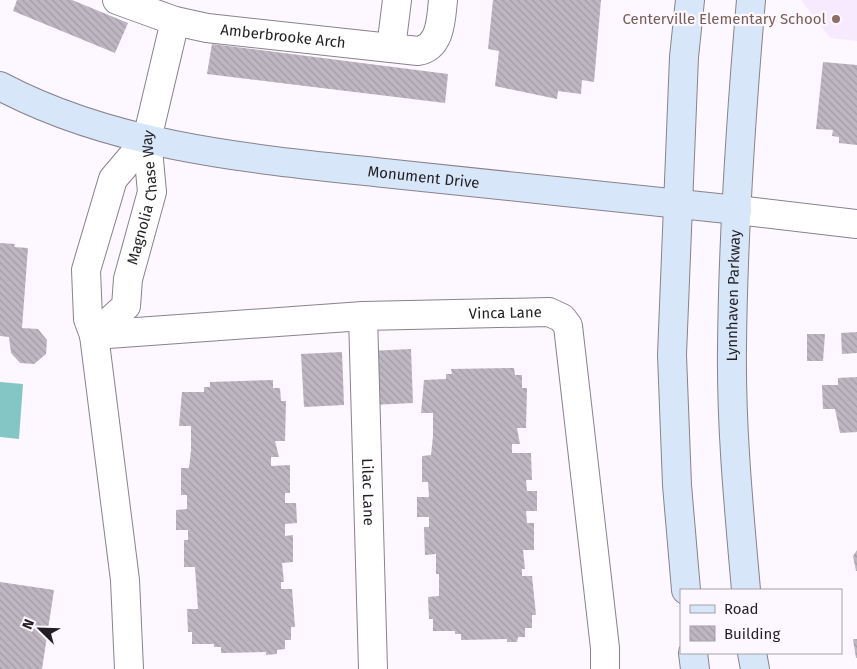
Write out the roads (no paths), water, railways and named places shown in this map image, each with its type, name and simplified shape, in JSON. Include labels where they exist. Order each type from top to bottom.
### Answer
[{"type":"main road","points":[[686,589],[676,466],[672,355],[684,57],[690,0]]},
{"type":"main road","name":"Lynnhaven Parkway","points":[[746,589],[733,406],[732,348],[741,117],[751,0]]},
{"type":"main road","name":"Monument Drive","points":[[0,86],[84,121],[147,139],[247,158],[737,210]]},
{"type":"main road","points":[[692,654],[694,669]]},
{"type":"main road","points":[[752,654],[755,669]]},
{"type":"street","name":"Amberbrooke Arch","points":[[117,0],[175,21],[207,28],[418,51],[431,46],[438,32],[443,0]]},
{"type":"street","points":[[391,48],[396,0]]},
{"type":"street","points":[[147,139],[175,21]]},
{"type":"street","name":"Magnolia Chase Way","points":[[128,669],[125,580],[94,335],[88,319],[86,270],[113,179],[147,139]]},
{"type":"street","name":"Magnolia Chase Way","points":[[94,335],[126,306],[128,279],[152,192],[147,139]]},
{"type":"street","name":"Monument Drive","points":[[737,210],[857,224]]},
{"type":"street","name":"Vinca Lane","points":[[94,335],[363,316],[549,312],[562,318],[568,326],[588,489],[605,648],[605,669]]},
{"type":"street","name":"Lilac Lane","points":[[363,316],[373,669]]},
{"type":"water","points":[[0,382],[23,384],[19,439],[0,437]]},
{"type":"place","name":"Centerville Elementary School","points":[[836,19]]}]
